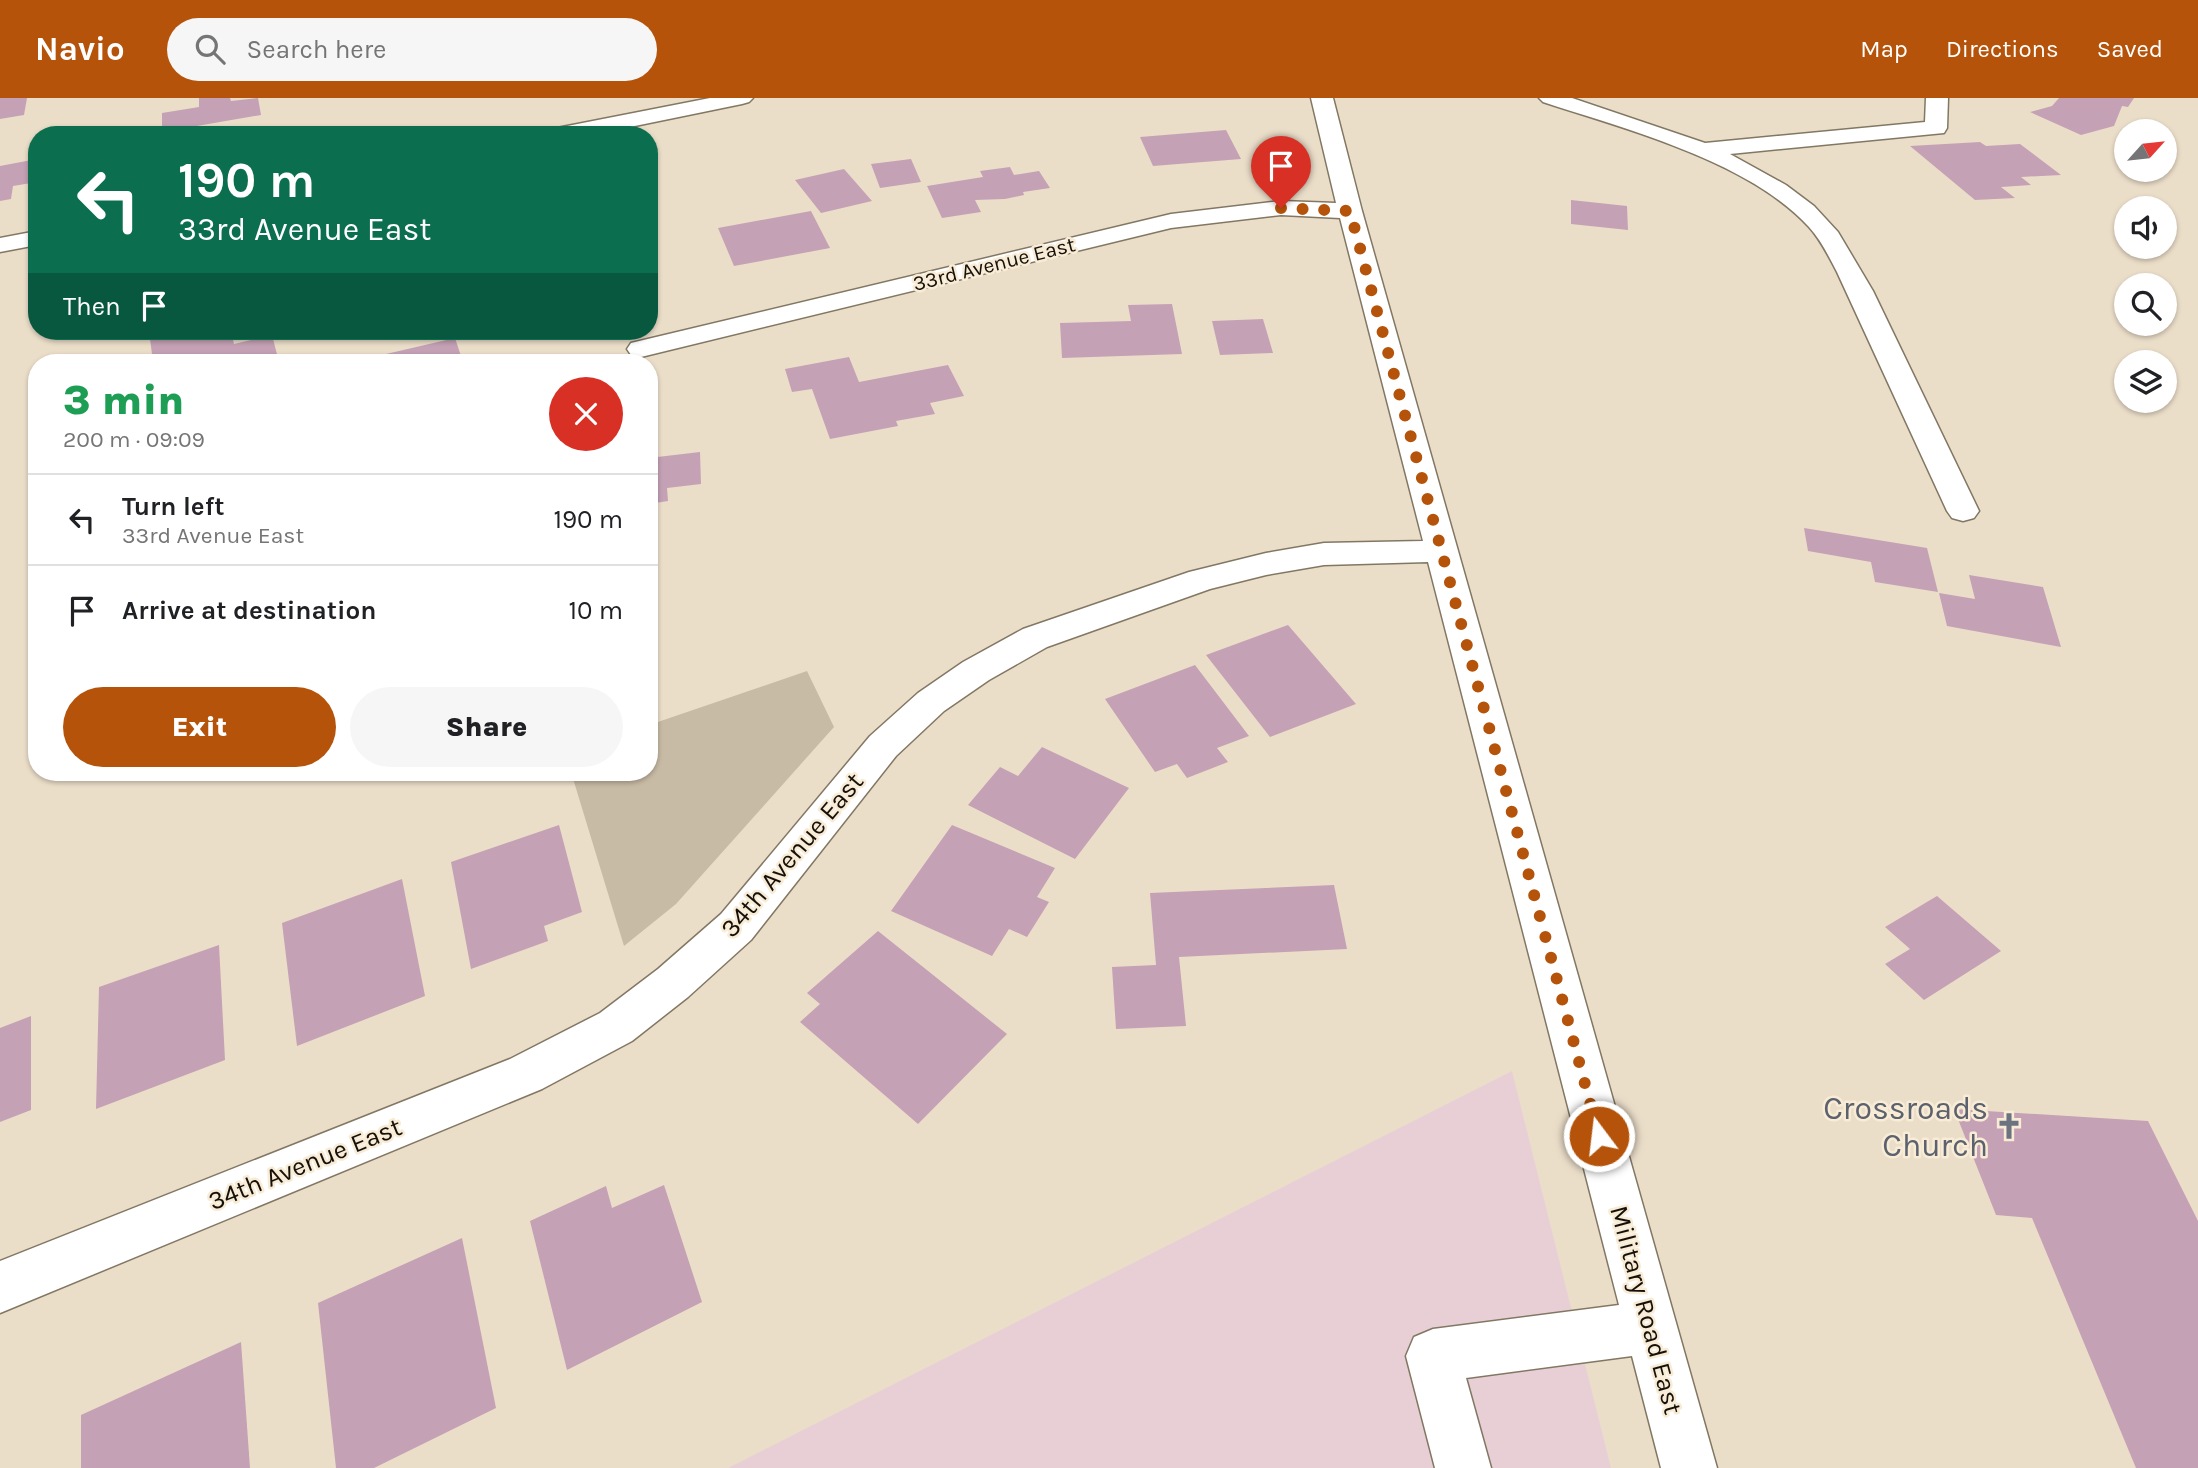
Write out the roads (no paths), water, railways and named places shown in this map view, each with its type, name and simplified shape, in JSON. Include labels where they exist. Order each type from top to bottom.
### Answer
[{"type":"street","points":[[602,126],[742,98]]},
{"type":"street","name":"Military Road East","points":[[1322,98],[1441,551],[1689,1468]]},
{"type":"street","points":[[1550,98],[1704,150],[1767,183],[1809,212],[1836,248],[1865,302],[1964,511]]},
{"type":"street","points":[[1704,150],[1936,128],[1937,98]]},
{"type":"street","name":"33rd Avenue East","points":[[641,349],[1171,221],[1281,208],[1350,211]]},
{"type":"street","points":[[0,245],[28,240]]},
{"type":"street","name":"34th Avenue East","points":[[0,1287],[526,1074],[617,1027],[673,983],[736,927],[883,746],[931,702],[976,671],[1035,638],[1201,580],[1266,564],[1324,554],[1441,551]]},
{"type":"street","points":[[1463,1468],[1433,1356],[1650,1327]]},
{"type":"place","name":"Crossroads Church","points":[[2009,1126]]}]
